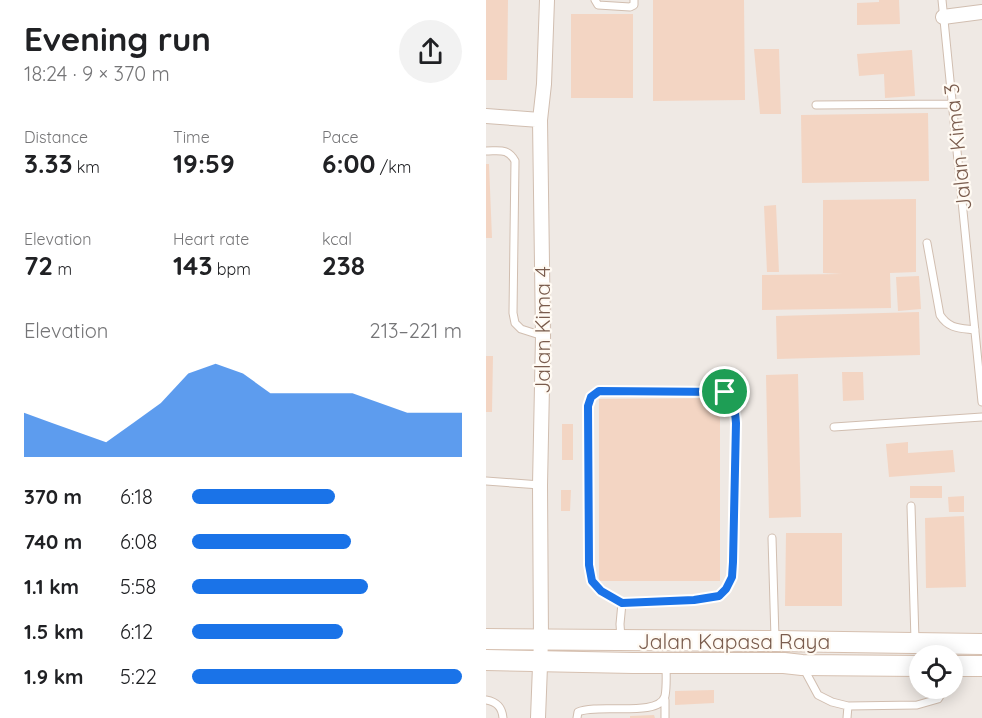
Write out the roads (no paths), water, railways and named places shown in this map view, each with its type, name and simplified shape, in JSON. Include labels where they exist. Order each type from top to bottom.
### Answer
[{"type":"main road","name":"Jalan Kapasa Raya","points":[[486,639],[776,641],[916,643],[921,645]]},
{"type":"main road","name":"Jalan Kapasa Raya","points":[[963,655],[982,644]]},
{"type":"main road","points":[[486,660],[909,666]]},
{"type":"main road","points":[[963,661],[982,666]]},
{"type":"street","name":"Jalan Kima 4","points":[[538,718],[541,640],[540,485],[543,336],[540,120],[547,0]]},
{"type":"street","points":[[943,17],[982,12]]},
{"type":"street","points":[[486,116],[540,120]]},
{"type":"lane","points":[[595,0],[598,5],[630,7],[634,5],[634,0]]},
{"type":"lane","name":"Jalan Kima 3","points":[[942,0],[982,402]]},
{"type":"lane","points":[[816,105],[952,104]]},
{"type":"lane","points":[[486,151],[505,151],[511,154],[515,161],[513,301],[515,323],[521,328],[543,336]]},
{"type":"lane","points":[[927,243],[940,315],[951,326],[975,330]]},
{"type":"lane","points":[[599,391],[725,392],[731,398],[736,423],[732,577],[726,589],[719,596],[694,600],[622,603],[601,591],[592,581],[589,565],[588,406],[591,397],[599,391]]},
{"type":"lane","points":[[834,427],[982,417]]},
{"type":"lane","points":[[486,481],[540,485]]},
{"type":"lane","points":[[911,506],[916,643]]},
{"type":"lane","points":[[772,538],[776,641]]},
{"type":"lane","points":[[621,641],[622,603]]},
{"type":"lane","points":[[665,718],[666,663]]},
{"type":"lane","points":[[802,665],[818,695],[832,702],[848,706],[917,705],[938,699]]},
{"type":"lane","points":[[577,718],[578,712],[588,709],[644,710],[655,708],[665,697]]},
{"type":"lane","points":[[486,700],[493,701],[500,706],[503,718]]},
{"type":"lane","points":[[847,718],[848,706]]}]
